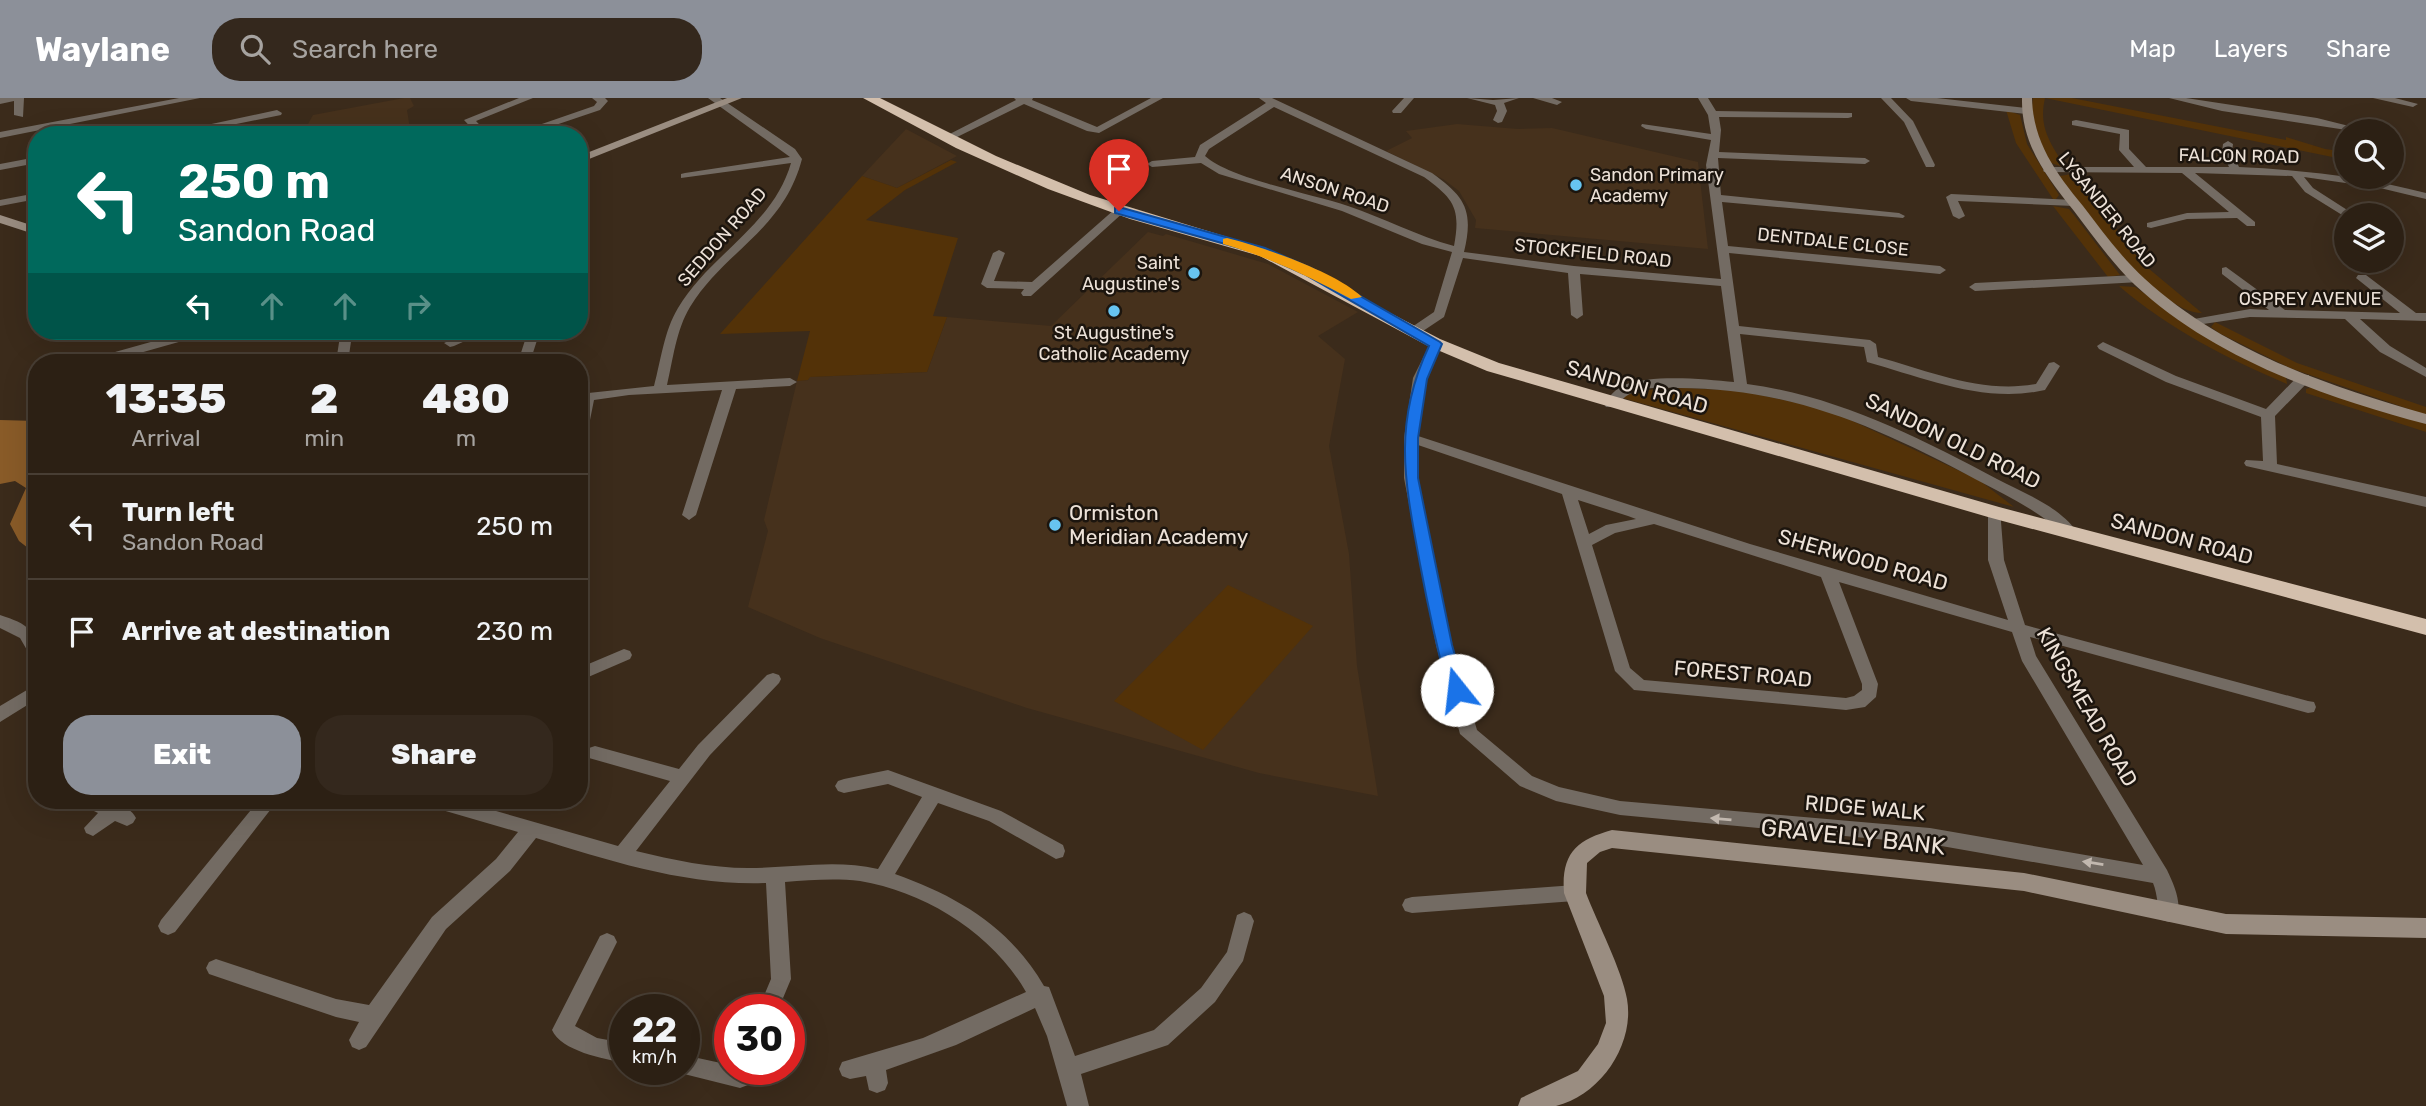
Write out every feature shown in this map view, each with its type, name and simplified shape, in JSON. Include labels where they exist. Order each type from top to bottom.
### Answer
[{"type":"highway","name":"SANDON ROAD","points":[[870,98],[995,163],[1119,211],[1261,251],[1308,271],[1436,344],[1493,367],[1611,404],[1995,512],[2426,627]]},
{"type":"street","points":[[0,101],[18,98],[19,115]]},
{"type":"street","points":[[47,126],[195,98]]},
{"type":"street","points":[[475,126],[469,120],[474,116],[528,98]]},
{"type":"street","points":[[542,126],[597,108],[603,101],[597,98]]},
{"type":"street","points":[[588,156],[717,101],[737,98]]},
{"type":"street","points":[[945,139],[1024,99],[1099,136],[1158,98]]},
{"type":"street","points":[[1398,111],[1409,98]]},
{"type":"street","points":[[1472,98],[1499,102],[1514,98]]},
{"type":"street","points":[[1538,98],[1557,104]]},
{"type":"street","points":[[1703,98],[1715,114],[1716,138],[1711,165],[1714,198],[1741,386]]},
{"type":"street","points":[[2174,98],[2334,122]]},
{"type":"street","points":[[2378,98],[2413,104]]},
{"type":"street","points":[[1887,99],[2026,105]]},
{"type":"street","points":[[1887,99],[1908,121],[1922,142],[1930,165]]},
{"type":"street","points":[[685,176],[797,159],[791,151],[717,101]]},
{"type":"street","points":[[1152,164],[1203,160],[1200,157],[1203,147],[1269,101],[1407,165],[1445,188],[1461,206],[1462,227],[1458,252],[1440,314],[1413,332]]},
{"type":"street","points":[[1498,120],[1502,111],[1499,102]]},
{"type":"street","name":"LYSANDER ROAD","points":[[2026,105],[2030,135],[2048,170],[2136,279],[2194,323],[2268,363],[2304,378],[2426,419]]},
{"type":"street","points":[[211,126],[277,113]]},
{"type":"street","points":[[1715,114],[1848,115]]},
{"type":"street","points":[[2076,123],[2124,129],[2124,150],[2144,171]]},
{"type":"street","points":[[1643,126],[1716,138]]},
{"type":"street","points":[[0,135],[28,130]]},
{"type":"street","points":[[2228,144],[2227,152],[2236,171]]},
{"type":"street","points":[[1713,155],[1866,161]]},
{"type":"street","name":"SEDDON ROAD","points":[[659,390],[683,309],[718,265],[772,211],[794,176],[797,159]]},
{"type":"street","name":"ANSON ROAD","points":[[1203,160],[1223,172],[1346,209],[1426,242],[1458,252]]},
{"type":"street","points":[[0,167],[28,162]]},
{"type":"street","name":"FALCON ROAD","points":[[2048,170],[2296,174],[2338,177],[2426,196]]},
{"type":"street","points":[[2187,172],[2251,224]]},
{"type":"street","points":[[2296,174],[2309,190],[2334,206]]},
{"type":"street","points":[[1935,192],[1951,197],[2074,203]]},
{"type":"street","points":[[1943,213],[1959,215],[1951,197]]},
{"type":"street","points":[[0,203],[28,198]]},
{"type":"street","points":[[1714,198],[1874,208],[1899,216]]},
{"type":"street","points":[[999,253],[987,284],[1030,289],[1119,211]]},
{"type":"street","points":[[2151,225],[2187,216],[2240,215]]},
{"type":"street","points":[[0,219],[28,228]]},
{"type":"street","name":"DENTDALE CLOSE","points":[[1722,249],[1940,270]]},
{"type":"street","name":"STOCKFIELD ROAD","points":[[1458,252],[1574,270],[1726,283]]},
{"type":"street","points":[[1574,270],[1577,315]]},
{"type":"street","points":[[2226,271],[2282,314]]},
{"type":"street","points":[[2362,278],[2421,318]]},
{"type":"street","points":[[1975,287],[2136,279]]},
{"type":"street","name":"OSPREY AVENUE","points":[[2194,323],[2250,313],[2421,318]]},
{"type":"street","points":[[2349,316],[2385,349],[2426,373]]},
{"type":"street","points":[[1732,329],[1870,344],[1872,359],[1996,392],[2020,393],[2040,387],[2054,366]]},
{"type":"street","points":[[123,354],[172,340]]},
{"type":"street","points":[[450,343],[458,340]]},
{"type":"street","name":"RIDGE WALK","points":[[1436,344],[1420,379],[1411,438],[1411,478],[1419,524],[1444,645],[1469,734],[1526,781],[1556,794],[1620,808],[1930,836],[2160,876]]},
{"type":"street","points":[[2104,346],[2171,379],[2269,415]]},
{"type":"street","points":[[2270,466],[2269,415],[2304,378]]},
{"type":"street","points":[[588,397],[790,382]]},
{"type":"street","points":[[689,515],[730,386]]},
{"type":"street","name":"SANDON OLD ROAD","points":[[1611,404],[1623,389],[1634,386],[1741,386],[1824,402],[1922,444],[2048,512],[2070,532]]},
{"type":"street","name":"SHERWOOD ROAD","points":[[1411,438],[1569,493],[1828,575],[2308,707]]},
{"type":"street","points":[[2251,463],[2426,502]]},
{"type":"street","name":"FOREST ROAD","points":[[1569,493],[1623,671],[1640,686],[1846,704],[1860,702],[1870,693],[1870,684],[1828,575]]},
{"type":"street","name":"KINGSMEAD ROAD","points":[[1995,512],[1996,560],[2028,657],[2160,876],[2168,897],[2169,914]]},
{"type":"street","points":[[1585,542],[1611,529],[1652,520]]},
{"type":"street","points":[[0,621],[28,637]]},
{"type":"street","points":[[588,672],[624,655]]},
{"type":"street","points":[[622,855],[704,750],[763,683]]},
{"type":"street","points":[[0,715],[28,696]]},
{"type":"street","points":[[595,752],[682,778]]},
{"type":"street","points":[[844,786],[888,777],[995,816],[1056,851]]},
{"type":"street","points":[[883,877],[933,795]]},
{"type":"street","points":[[93,828],[120,815],[107,809]]},
{"type":"street","points":[[168,926],[262,809]]},
{"type":"street","points":[[462,809],[622,855],[718,874],[775,875],[811,871],[883,877],[940,900],[978,922],[1005,945],[1042,994],[1069,1068],[1077,1106]]},
{"type":"street","points":[[359,1040],[439,923],[503,865],[532,829]]},
{"type":"street","name":"GRAVELLY BANK","points":[[1530,1106],[1586,1079],[1607,1051],[1618,1023],[1615,996],[1575,893],[1572,875],[1575,860],[1597,842],[1612,839],[2024,882],[2226,924],[2426,928]]},
{"type":"street","points":[[775,875],[781,979],[775,994]]},
{"type":"street","points":[[1412,905],[1575,893]]},
{"type":"street","points":[[1069,1068],[1161,1038],[1208,995],[1236,955],[1244,921]]},
{"type":"street","points":[[607,942],[562,1030],[594,1047],[609,1050]]},
{"type":"street","points":[[216,968],[337,1008],[374,1015]]},
{"type":"street","points":[[850,1069],[876,1074],[1042,994]]},
{"type":"shaded area","points":[[404,98],[410,98],[414,106],[407,110],[410,126],[307,126],[313,115]]},
{"type":"shaded area","points":[[2033,98],[2045,98],[2043,118],[2047,135],[2066,168],[2048,162],[2031,115]]},
{"type":"shaded area","points":[[2045,98],[2072,98],[2286,140],[2286,137],[2334,150],[2334,157]]},
{"type":"shaded area","points":[[2006,110],[2020,115],[2027,144],[2059,195],[2056,199],[2053,199],[2016,143]]},
{"type":"shaded area","name":"Sandon Primary Academy","points":[[1457,124],[1518,129],[1552,128],[1698,162],[1708,249],[1475,228],[1476,220],[1459,191],[1443,179],[1386,151],[1412,138],[1406,131]]},
{"type":"shaded area","points":[[906,129],[957,156],[897,188],[862,176]]},
{"type":"shaded area","points":[[951,160],[957,162],[905,190],[866,220],[958,238],[933,316],[947,317],[927,372],[810,377],[808,380],[797,381],[810,331],[720,334],[862,176],[897,188]]},
{"type":"shaded area","points":[[2072,174],[2148,268],[2202,313],[2184,309],[2165,297],[2125,259],[2060,179],[2060,176]]},
{"type":"shaded area","points":[[2053,206],[2069,209],[2120,275],[2108,277]]},
{"type":"shaded area","name":"Ormiston Meridian Academy","points":[[1148,232],[1163,236],[1166,234],[1268,264],[1358,312],[1318,336],[1345,359],[1329,446],[1349,554],[1357,666],[1378,796],[1259,773],[1027,708],[820,638],[748,607],[768,531],[764,520],[797,381],[808,380],[809,377],[927,372],[947,317],[1051,326]]},
{"type":"shaded area","points":[[2119,286],[2135,287],[2170,311],[2286,377],[2287,384],[2242,364],[2178,329]]},
{"type":"shaded area","points":[[2215,322],[2297,363],[2426,407],[2426,415],[2290,368],[2219,333],[2211,327]]},
{"type":"shaded area","points":[[2312,387],[2426,422],[2426,432],[2306,393],[2306,389]]},
{"type":"shaded area","points":[[1685,388],[1742,391],[1829,410],[1979,480],[2014,507],[1619,397],[1645,390]]},
{"type":"shaded area","points":[[0,420],[28,421],[28,548],[19,541],[10,524],[26,488],[15,481],[0,484]]},
{"type":"shaded area","points":[[1228,585],[1313,626],[1203,750],[1114,701]]},
{"type":"slow traffic","points":[[1227,241],[1261,251],[1308,271],[1356,297]]},
{"type":"place","name":"Sandon Primary Academy","points":[[1576,185]]},
{"type":"place","name":"Saint Augustine's","points":[[1194,273]]},
{"type":"place","name":"St Augustine's Catholic Academy","points":[[1114,311]]},
{"type":"place","name":"Ormiston Meridian Academy","points":[[1055,525]]},
{"type":"route","points":[[1119,211],[1261,251],[1308,271],[1436,344],[1426,359],[1420,379],[1411,438],[1411,478],[1444,645],[1457,690]]}]
